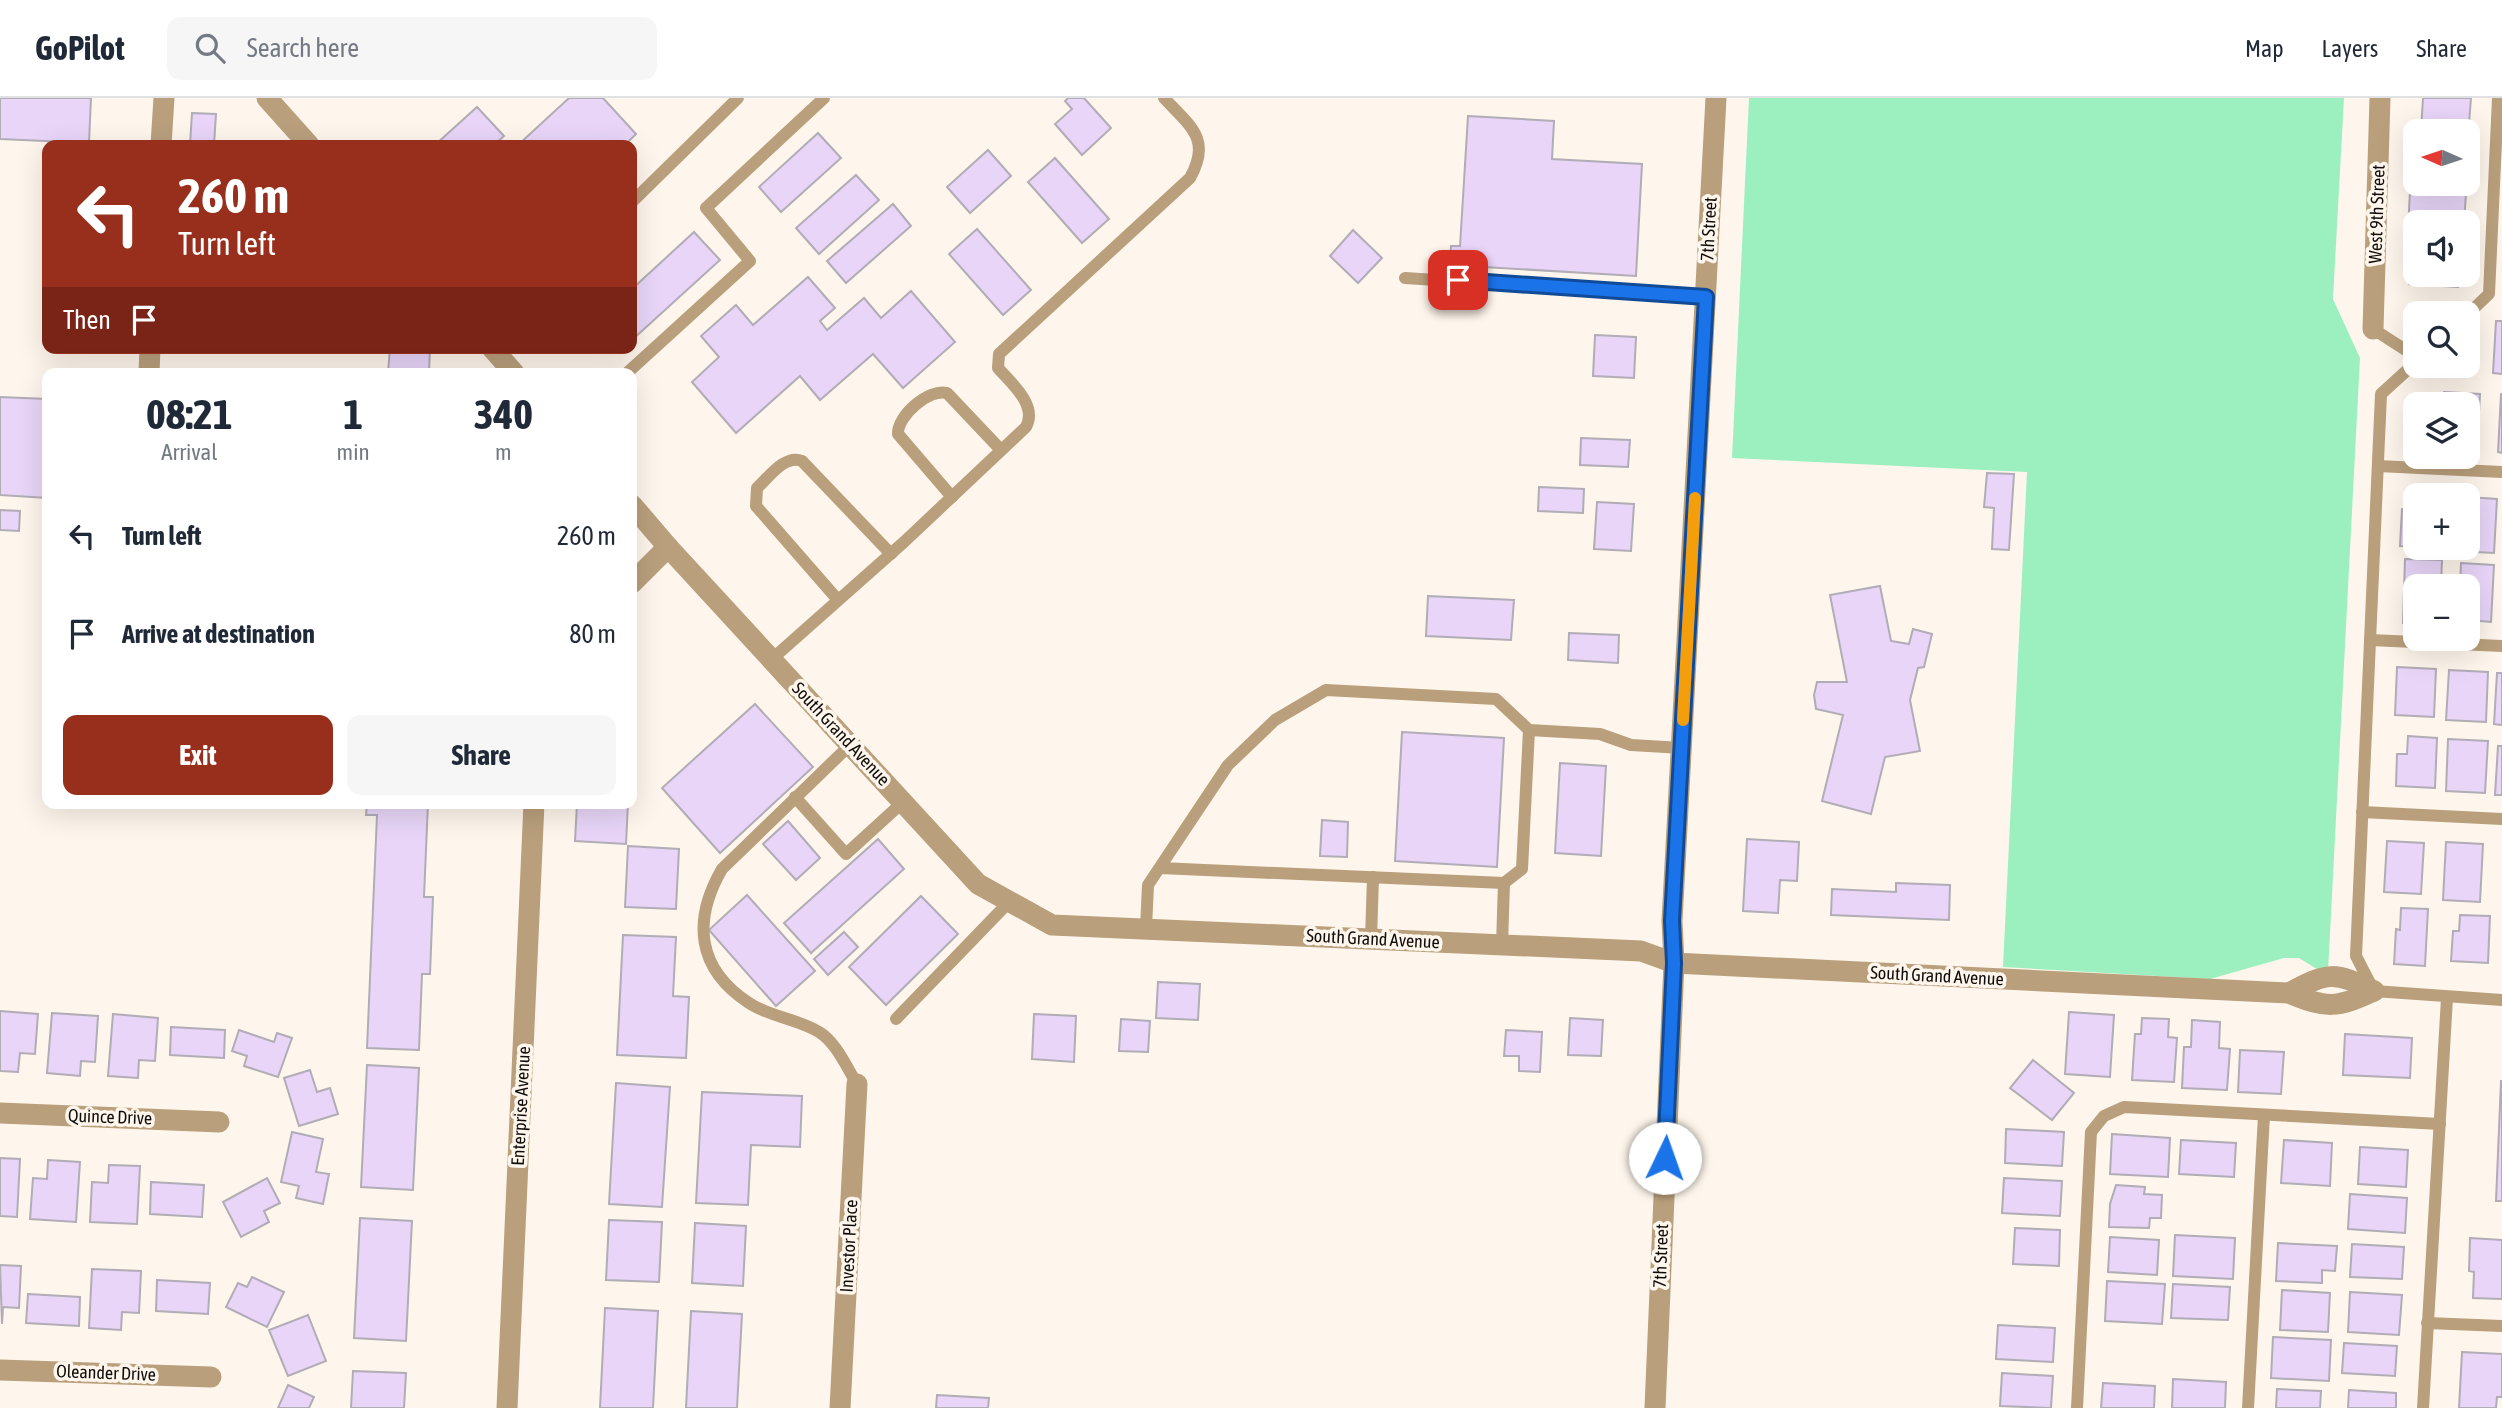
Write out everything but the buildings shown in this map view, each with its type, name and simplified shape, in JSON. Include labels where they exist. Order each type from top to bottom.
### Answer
[{"type":"street","points":[[161,140],[164,98]]},
{"type":"street","points":[[267,98],[305,140]]},
{"type":"street","name":"7th Street","points":[[1655,1408],[1674,963],[1672,921],[1716,98]]},
{"type":"street","name":"West 9th Street","points":[[2373,329],[2380,98]]},
{"type":"street","points":[[497,354],[510,368]]},
{"type":"street","name":"South Grand Avenue","points":[[637,511],[978,884],[1052,925],[1641,951],[1674,963],[2289,993],[2314,1003],[2343,1005],[2374,990]]},
{"type":"street","points":[[637,578],[668,547]]},
{"type":"street","name":"Enterprise Avenue","points":[[507,1408],[534,809]]},
{"type":"street","name":"Investor Place","points":[[840,1408],[857,1084]]},
{"type":"street","name":"Quince Drive","points":[[0,1113],[219,1122]]},
{"type":"street","name":"Oleander Drive","points":[[0,1370],[211,1377]]},
{"type":"lane","points":[[637,197],[738,98]]},
{"type":"lane","points":[[632,368],[750,261],[706,208],[824,98]]},
{"type":"lane","points":[[772,659],[891,554],[1026,426],[1029,415],[1025,400],[998,368],[996,360],[1000,352],[1190,178],[1200,160],[1200,146],[1194,130],[1164,98]]},
{"type":"lane","points":[[2480,305],[2496,294],[2498,98]]},
{"type":"lane","points":[[1405,278],[1706,297]]},
{"type":"lane","points":[[2373,329],[2403,348]]},
{"type":"lane","points":[[2403,374],[2381,394],[2356,956],[2374,990],[2446,998],[2502,1000]]},
{"type":"lane","points":[[952,496],[898,434],[901,421],[919,404],[932,393],[947,393],[1001,450]]},
{"type":"lane","points":[[838,600],[756,506],[757,488],[786,462],[794,459],[802,461],[891,554]]},
{"type":"lane","points":[[2378,466],[2502,472]]},
{"type":"lane","points":[[2370,640],[2502,646]]},
{"type":"lane","points":[[1146,928],[1148,885],[1228,765],[1275,720],[1326,690],[1496,699],[1529,730],[1600,734],[1631,745],[1682,748]]},
{"type":"lane","points":[[1160,868],[1504,883],[1522,869],[1529,730]]},
{"type":"lane","points":[[850,744],[722,869],[711,887],[702,917],[705,952],[716,975],[750,1004],[821,1032],[834,1046],[857,1084]]},
{"type":"lane","points":[[795,797],[846,854],[903,802]]},
{"type":"lane","points":[[2362,812],[2502,819]]},
{"type":"lane","points":[[1371,939],[1373,877]]},
{"type":"lane","points":[[1502,945],[1504,883]]},
{"type":"lane","points":[[897,1019],[1010,901]]},
{"type":"lane","points":[[2423,1408],[2446,998]]},
{"type":"lane","points":[[2077,1408],[2091,1132],[2104,1115],[2124,1107],[2440,1124]]},
{"type":"lane","points":[[2248,1408],[2264,1115]]},
{"type":"lane","points":[[2427,1323],[2502,1326]]},
{"type":"green space","points":[[1749,98],[2344,98],[2333,299],[2360,358],[2328,972],[2320,971],[2299,958],[2284,958],[2210,979],[2003,967],[2027,472],[1732,458]]},
{"type":"slow traffic","points":[[1683,720],[1695,498]]},
{"type":"route","points":[[1458,280],[1706,297],[1672,921],[1674,963],[1665,1158]]}]
